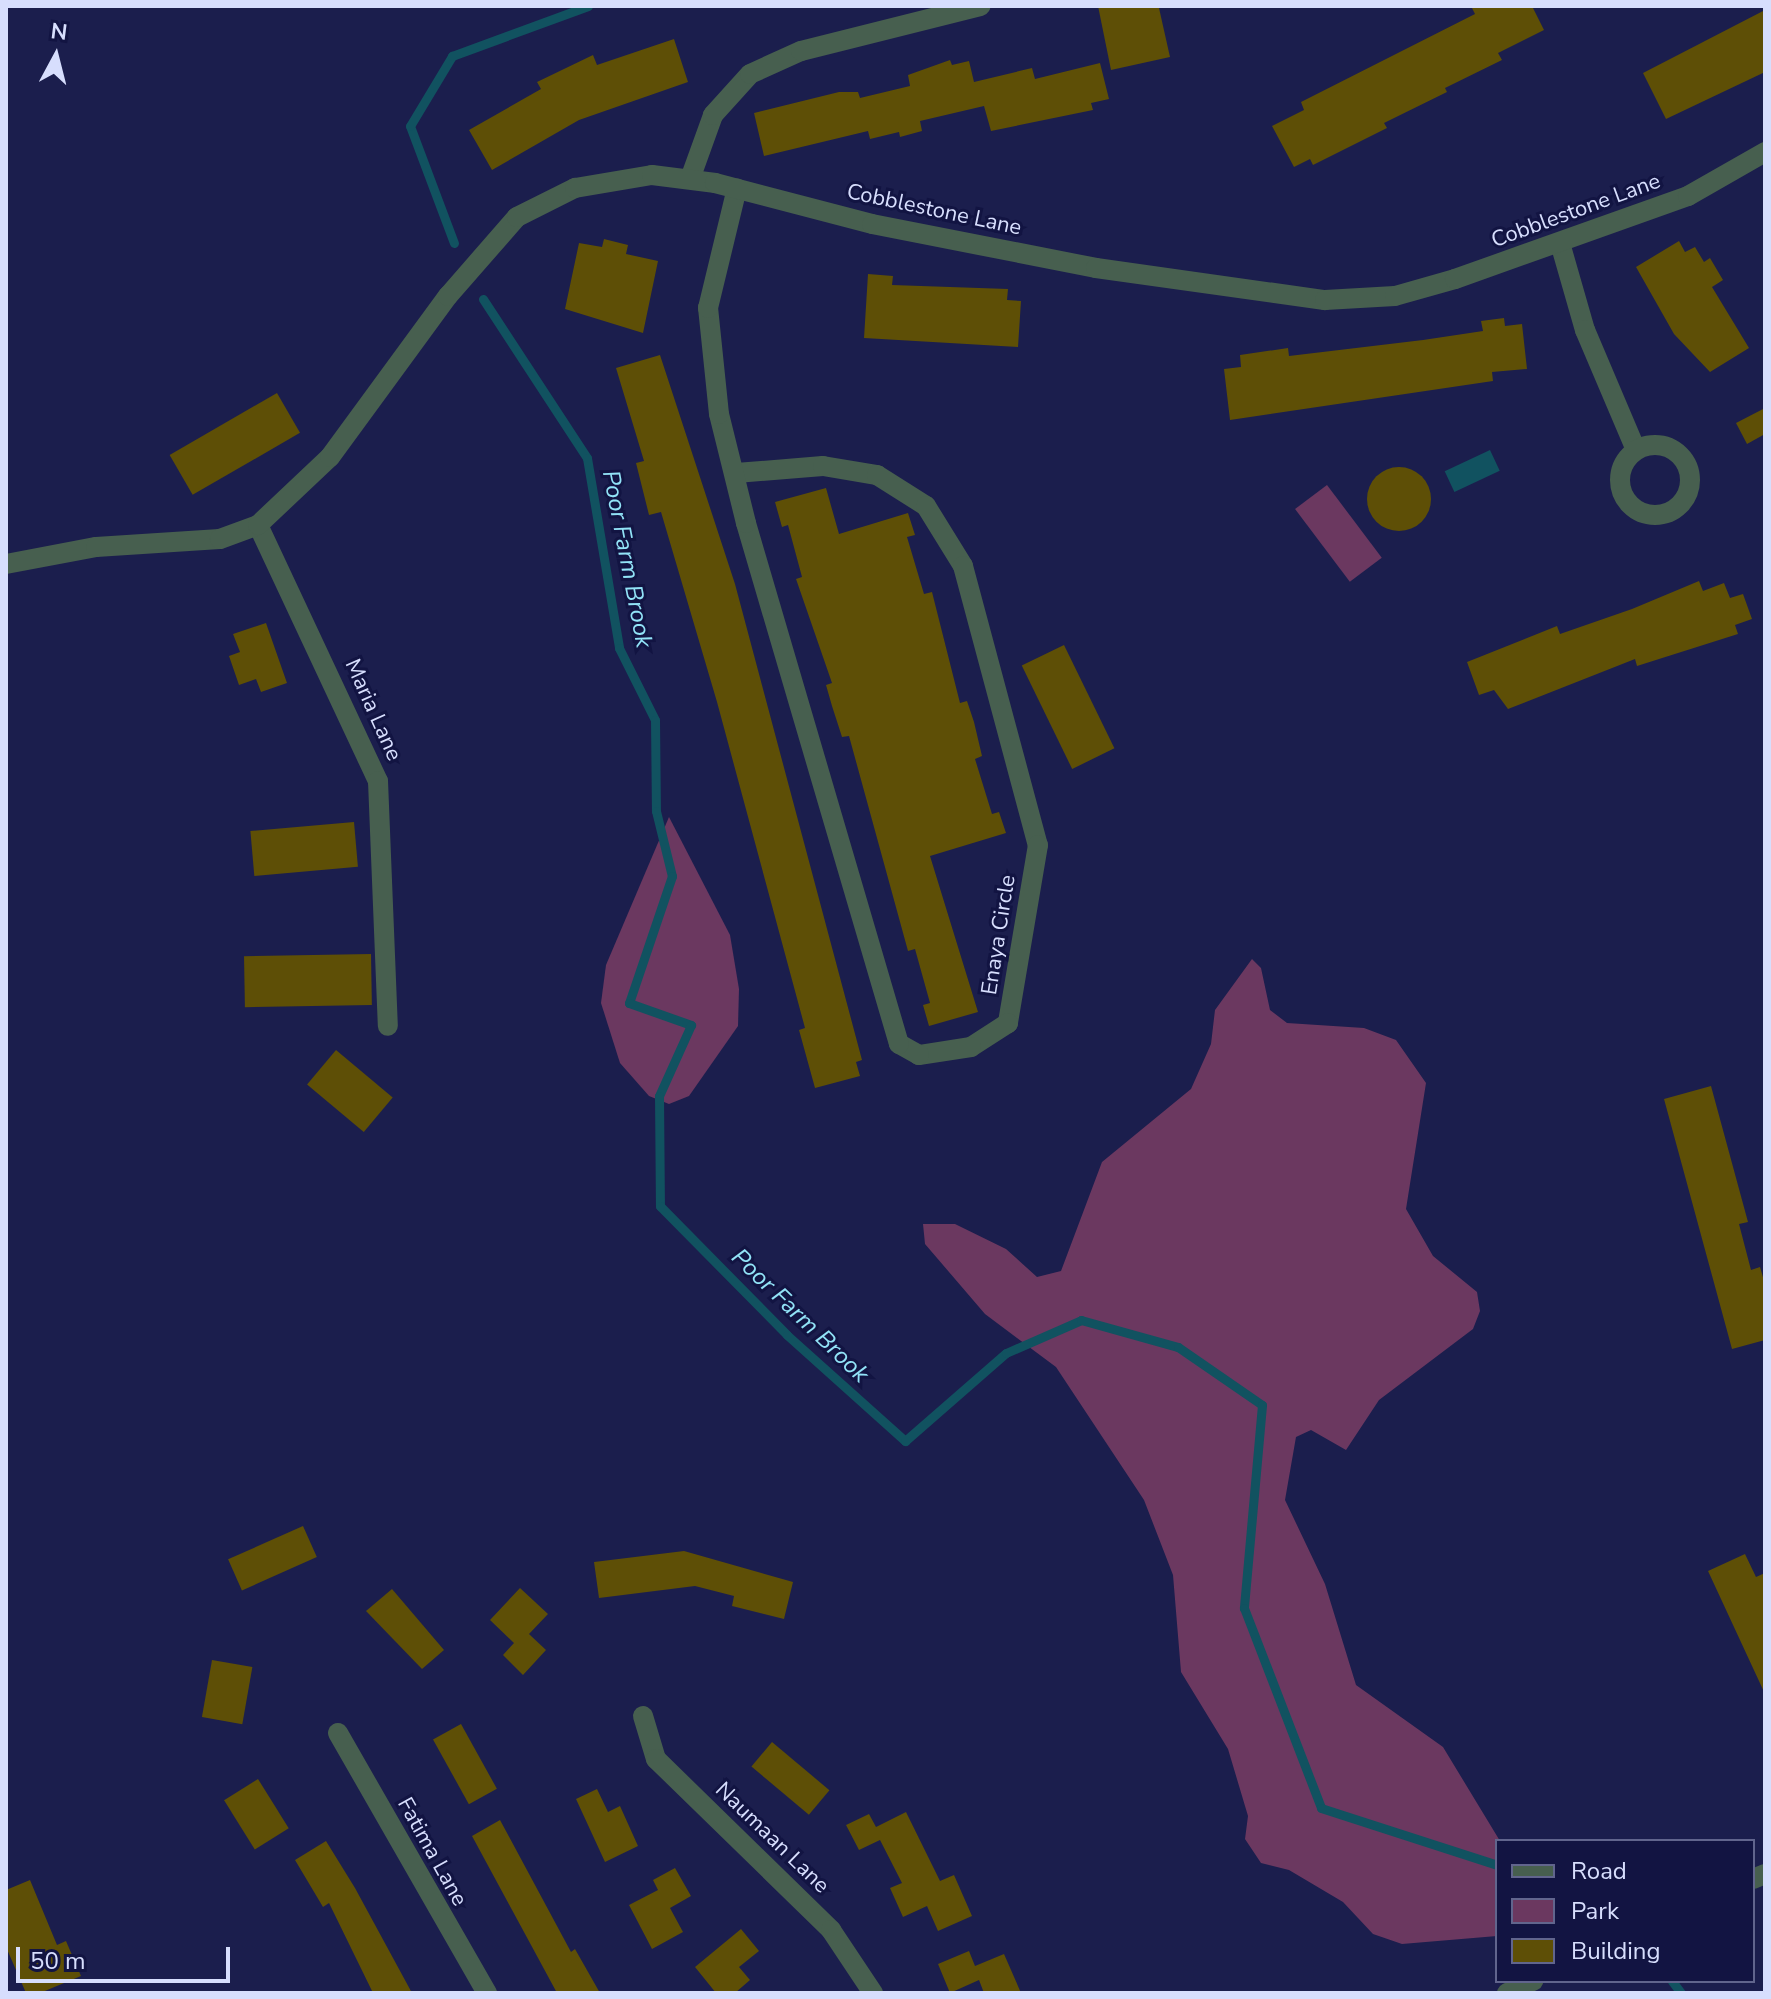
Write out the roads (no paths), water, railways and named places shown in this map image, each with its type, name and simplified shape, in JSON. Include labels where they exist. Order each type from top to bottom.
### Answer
[{"type":"street","points":[[690,179],[713,115],[750,74],[801,51],[980,6]]},
{"type":"street","name":"Cobblestone Lane","points":[[6,564],[96,547],[220,539],[258,525],[330,457],[448,296],[517,217],[575,188],[652,175],[690,179],[737,188],[872,224],[1096,268],[1325,300],[1395,296],[1560,243],[1688,196],[1765,152]]},
{"type":"street","name":"Enaya Circle","points":[[736,473],[823,466],[877,475],[926,506],[963,566],[1038,845],[1008,1023],[971,1047],[919,1055],[899,1044],[746,523],[719,414],[708,308],[737,188]]},
{"type":"street","points":[[1560,243],[1585,330],[1636,450]]},
{"type":"street","name":"Maria Lane","points":[[258,525],[378,781],[388,1026]]},
{"type":"street","name":"Naumaan Lane","points":[[643,1716],[656,1759],[831,1930],[873,1993]]},
{"type":"street","name":"Fatima Lane","points":[[338,1733],[487,1993]]},
{"type":"street","points":[[1507,1993],[1529,1983]]},
{"type":"waterway","name":"Poor Farm Brook","points":[[454,243],[410,126],[452,56],[588,6]]},
{"type":"waterway","name":"Poor Farm Brook","points":[[483,299],[587,458],[619,648],[655,720],[656,811],[672,876],[629,1003],[691,1025],[659,1096],[660,1206],[787,1335],[905,1441],[1006,1353],[1081,1320],[1178,1347],[1262,1405],[1244,1608],[1321,1808],[1495,1864]]},
{"type":"waterway","name":"Poor Farm Brook","points":[[1674,1983],[1681,1993]]}]
